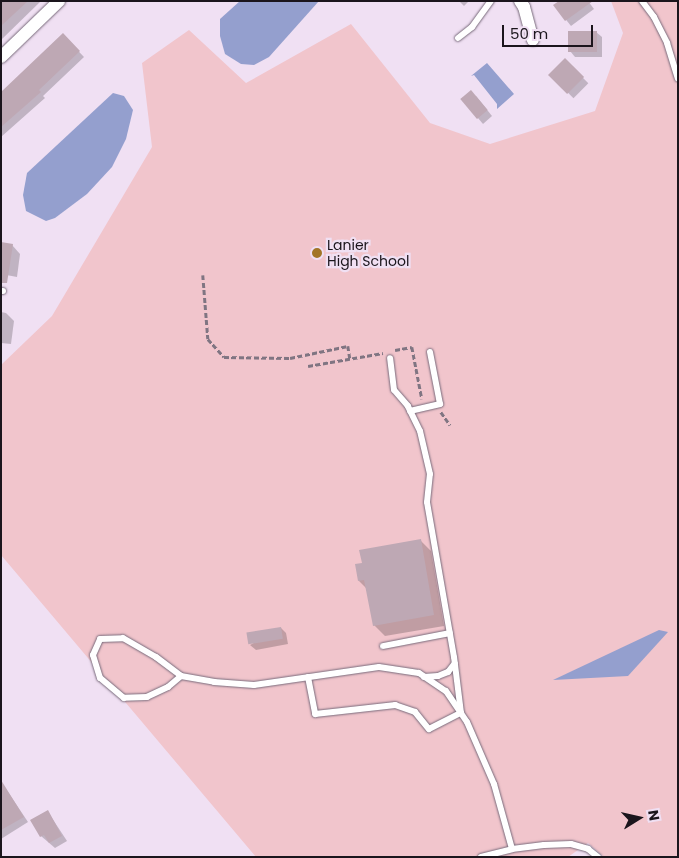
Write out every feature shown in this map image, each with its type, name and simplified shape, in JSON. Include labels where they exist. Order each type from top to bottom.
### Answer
[{"type":"street","points":[[1,57],[59,1]]},
{"type":"street","points":[[520,1],[524,7],[533,40]]},
{"type":"lane","points":[[458,38],[472,27],[491,1]]},
{"type":"lane","points":[[642,1],[654,17],[667,43],[678,78]]},
{"type":"lane","points":[[410,410],[440,404],[430,352]]},
{"type":"lane","points":[[390,358],[394,390],[410,410],[420,431],[430,474],[427,502],[455,663],[461,713]]},
{"type":"lane","points":[[383,646],[450,633]]},
{"type":"lane","points":[[180,676],[168,687],[147,697],[124,698],[100,678],[92,655],[100,639],[123,638],[156,657],[180,676],[214,682],[254,685],[379,667],[419,673],[446,691],[461,713],[494,784],[512,849]]},
{"type":"lane","points":[[424,677],[438,676],[448,672],[455,663]]},
{"type":"lane","points":[[308,677],[315,714],[395,705],[415,712],[430,728],[461,713]]},
{"type":"lane","points":[[481,857],[512,849],[544,844],[571,844],[588,849],[598,857]]},
{"type":"path","points":[[203,276],[208,339],[224,357],[290,358],[348,346],[350,358]]},
{"type":"shaded area","points":[[611,1],[678,1],[678,857],[604,857],[588,843],[568,857],[256,857],[1,555],[1,365],[52,316],[152,147],[142,63],[189,30],[246,83],[351,24],[430,123],[490,144],[595,111],[623,33]]},
{"type":"water","points":[[240,1],[319,1],[269,57],[254,65],[241,64],[225,54],[220,36],[220,19]]},
{"type":"water","points":[[487,63],[514,94],[497,109],[497,104],[474,75],[471,76]]},
{"type":"water","points":[[113,93],[124,96],[133,110],[126,139],[112,167],[87,194],[55,218],[46,221],[26,211],[23,195],[27,173]]},
{"type":"water","points":[[659,630],[668,632],[628,676],[553,680]]},
{"type":"building","points":[[1,1],[28,1],[1,26]]},
{"type":"building","points":[[559,1],[593,1],[565,21],[553,5]]},
{"type":"building","points":[[568,31],[597,31],[597,52],[568,52]]},
{"type":"building","points":[[63,33],[80,51],[39,90],[41,92],[1,127],[1,92]]},
{"type":"building","points":[[565,58],[584,77],[567,94],[548,75]]},
{"type":"building","points":[[471,90],[488,110],[477,119],[460,99]]},
{"type":"building","points":[[1,242],[13,244],[7,283],[1,283]]},
{"type":"building","points":[[421,539],[434,615],[373,626],[364,580],[358,581],[355,564],[362,563],[359,550]]},
{"type":"building","points":[[281,627],[283,639],[248,644],[246,632]]},
{"type":"building","points":[[1,780],[24,817],[1,830]]},
{"type":"building","points":[[48,810],[62,836],[49,843],[44,835],[40,837],[30,820]]},
{"type":"place","name":"Lanier High School","points":[[317,253]]}]
